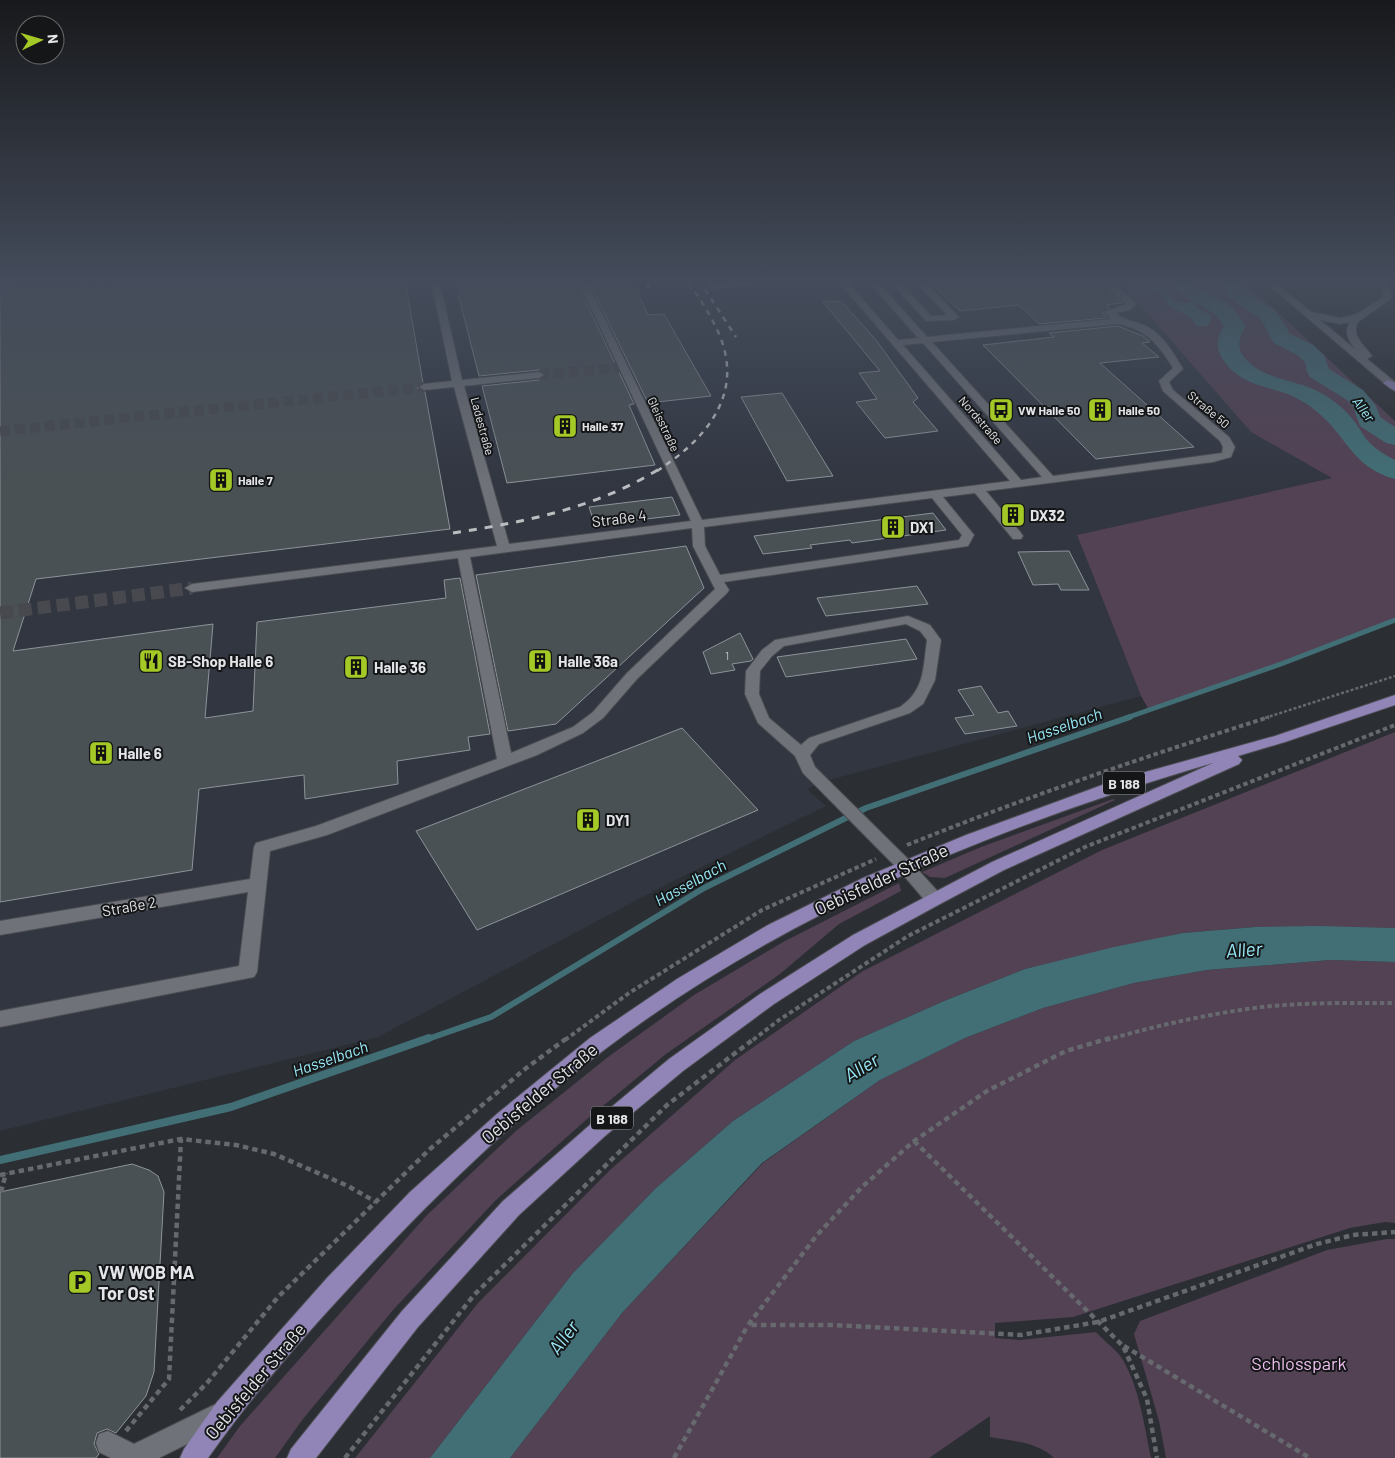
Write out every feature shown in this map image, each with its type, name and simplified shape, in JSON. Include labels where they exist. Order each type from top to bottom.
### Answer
[{"type":"main road","name":"B 188","points":[[300,1458],[410,1319],[511,1208],[598,1130],[676,1065],[767,999],[859,940],[998,866],[1280,739],[1395,700]]},
{"type":"main road","name":"Oebisfelder Straße","points":[[193,1458],[226,1411],[335,1286],[418,1199],[505,1119],[597,1044],[684,984],[774,930],[905,866],[972,839],[1120,785],[1280,739]]},
{"type":"street","name":"Ladestraße","points":[[450,348],[458,384],[504,549]]},
{"type":"street","name":"Gleisstraße","points":[[614,348],[698,524],[699,546],[716,579]]},
{"type":"street","name":"Nordstraße","points":[[900,348],[1018,483]]},
{"type":"street","name":"Nordstraße","points":[[933,348],[1050,479]]},
{"type":"street","name":"Straße 50","points":[[1050,479],[1213,459],[1227,455],[1230,447],[1225,439],[1168,391],[1164,381],[1178,369],[1166,348]]},
{"type":"street","points":[[1349,348],[1393,384]]},
{"type":"street","points":[[1360,348],[1393,384]]},
{"type":"street","points":[[904,352],[941,356]]},
{"type":"street","points":[[424,387],[540,376]]},
{"type":"street","name":"Straße 4","points":[[192,588],[1050,479]]},
{"type":"street","points":[[978,488],[1016,536]]},
{"type":"street","points":[[0,1019],[248,972],[262,847],[321,831],[532,751],[578,730],[598,715],[632,676],[722,590],[716,579],[964,543],[968,535],[935,494]]},
{"type":"street","points":[[463,554],[505,761]]},
{"type":"street","points":[[802,754],[814,741],[905,710],[918,701],[928,680],[934,640],[925,628],[908,620],[780,643],[767,653],[753,671],[752,694],[763,720],[802,754],[808,769],[905,866],[934,899]]},
{"type":"street","name":"Straße 2","points":[[0,928],[258,884]]},
{"type":"street","points":[[110,1445],[134,1457],[226,1411]]},
{"type":"path","points":[[345,1458],[474,1295],[667,1105],[779,1020],[908,936],[1084,847],[1395,725]]},
{"type":"path","points":[[674,1458],[748,1325],[818,1235],[862,1187],[914,1141],[987,1091],[1066,1050],[1147,1028],[1248,1009],[1340,1003],[1395,1003]]},
{"type":"path","points":[[110,1445],[169,1379],[181,1139]]},
{"type":"path","points":[[0,1175],[181,1139],[236,1145],[274,1154],[348,1186],[376,1202],[278,1297],[207,1383],[174,1416]]},
{"type":"path","points":[[914,1141],[1123,1346],[1310,1458]]},
{"type":"path","points":[[1,1192],[6,1173]]},
{"type":"path","points":[[748,1325],[831,1325],[1021,1335],[1098,1322],[1317,1244],[1353,1235],[1395,1232]]},
{"type":"path","points":[[1123,1346],[1147,1399],[1157,1458]]},
{"type":"shaded area","points":[[0,348],[1178,348],[1251,432],[1333,478],[1077,535],[1141,696],[822,782],[807,789],[826,806],[673,881],[378,1037],[0,1131]]},
{"type":"green space","points":[[1178,348],[1316,348],[1395,421],[1395,620],[1281,664],[1149,710],[1141,696],[1077,535],[1332,478],[1251,432]]},
{"type":"green space","points":[[1395,732],[1395,928],[1255,927],[1183,933],[1025,969],[944,1001],[854,1041],[733,1121],[656,1188],[573,1273],[430,1458],[355,1458],[478,1303],[610,1170],[735,1060],[863,971],[1102,850]]},
{"type":"green space","points":[[1113,799],[1115,800],[945,878],[930,877],[922,872],[981,847]]},
{"type":"green space","points":[[899,883],[901,891],[839,924],[780,974],[666,1054],[586,1120],[496,1200],[393,1310],[303,1419],[275,1458],[217,1458],[240,1426],[427,1215],[517,1130],[608,1057],[694,995],[783,942]]},
{"type":"green space","points":[[1330,960],[1395,962],[1395,1223],[1385,1222],[1350,1228],[1073,1317],[995,1323],[995,1338],[1020,1340],[1096,1332],[1120,1356],[1129,1371],[1141,1408],[1151,1458],[1054,1458],[1033,1445],[990,1437],[990,1416],[929,1458],[510,1458],[622,1313],[763,1163],[880,1080],[965,1038],[1043,1008],[1134,983],[1207,970]]},
{"type":"green space","name":"Schlosspark","points":[[1395,1239],[1395,1458],[1166,1458],[1159,1421],[1134,1334],[1140,1321],[1327,1250]]},
{"type":"water","points":[[1255,927],[1395,928],[1395,962],[1330,960],[1207,970],[1134,983],[1043,1008],[965,1038],[880,1080],[762,1163],[622,1313],[510,1458],[430,1458],[573,1273],[656,1188],[733,1121],[854,1041],[944,1001],[1025,969],[1114,947],[1183,933]]},
{"type":"building","points":[[0,348],[417,348],[423,383],[417,388],[425,392],[450,529],[36,579],[13,651],[213,624],[205,718],[253,711],[257,622],[446,598],[444,580],[460,578],[490,734],[468,737],[470,750],[397,761],[398,784],[305,799],[304,775],[199,789],[192,870],[0,902]]},
{"type":"building","name":"Halle 37","points":[[472,348],[608,348],[634,404],[629,405],[655,465],[507,483],[482,386],[539,380],[546,374],[539,370],[479,376]]},
{"type":"building","points":[[621,348],[684,348],[711,396],[648,403]]},
{"type":"building","points":[[861,348],[882,348],[918,398],[913,402],[938,431],[885,438],[856,402],[877,399],[859,373],[880,371]]},
{"type":"building","name":"Halle 50","points":[[986,348],[1148,348],[1159,357],[1100,363],[1194,447],[1096,459]]},
{"type":"building","points":[[782,393],[833,476],[787,481],[741,397]]},
{"type":"building","points":[[672,497],[680,515],[595,525],[589,507]]},
{"type":"building","points":[[933,513],[946,530],[852,543],[850,540],[810,545],[812,548],[763,554],[754,536]]},
{"type":"building","name":"Halle 36a","points":[[686,546],[704,588],[556,724],[508,731],[476,575]]},
{"type":"building","points":[[1069,551],[1089,590],[1061,590],[1058,584],[1033,585],[1018,552]]},
{"type":"building","points":[[917,586],[928,604],[826,616],[817,598]]},
{"type":"building","points":[[740,633],[753,659],[732,664],[735,670],[711,674],[703,652]]},
{"type":"building","points":[[906,639],[917,659],[786,677],[777,657]]},
{"type":"building","points":[[981,686],[998,713],[1008,711],[1017,726],[965,734],[955,718],[974,715],[958,690]]},
{"type":"building","name":"DY1","points":[[682,728],[758,810],[477,930],[416,831]]},
{"type":"building","name":"VW WOB MA Tor Ost","points":[[132,1164],[149,1170],[158,1176],[164,1192],[154,1372],[146,1396],[116,1433],[107,1429],[97,1433],[94,1444],[99,1454],[96,1458],[0,1458],[0,1192]]},
{"type":"waterway","points":[[1229,348],[1237,363],[1252,375],[1306,394],[1330,410],[1339,418],[1364,451],[1395,471]]},
{"type":"waterway","name":"Aller","points":[[1301,348],[1316,360],[1318,372],[1355,395],[1364,406],[1369,421],[1395,438]]},
{"type":"waterway","name":"Hasselbach","points":[[1126,718],[1281,664],[1395,620]]},
{"type":"waterway","name":"Hasselbach","points":[[425,1040],[491,1017],[704,888],[866,808],[1130,717]]},
{"type":"waterway","name":"Hasselbach","points":[[0,1160],[231,1107],[429,1038]]},
{"type":"tunnel","points":[[539,375],[624,367]]},
{"type":"tunnel","points":[[0,431],[424,387]]},
{"type":"tunnel","points":[[0,613],[192,588]]},
{"type":"railway","points":[[657,471],[690,446],[714,416],[723,399],[727,380],[723,348]]},
{"type":"railway","points":[[453,533],[507,524],[559,512],[610,494],[659,469]]},
{"type":"place","name":"VW Halle 50","points":[[1001,410]]},
{"type":"place","name":"Halle 50","points":[[1100,410]]},
{"type":"place","name":"Halle 37","points":[[565,426]]},
{"type":"place","name":"Halle 7","points":[[221,480]]},
{"type":"place","name":"DX32","points":[[1013,515]]},
{"type":"place","name":"DX1","points":[[893,527]]},
{"type":"place","name":"SB-Shop Halle 6","points":[[151,661]]},
{"type":"place","name":"Halle 36a","points":[[540,661]]},
{"type":"place","name":"Halle 36","points":[[356,667]]},
{"type":"place","name":"Halle 6","points":[[101,753]]},
{"type":"place","name":"DY1","points":[[588,820]]},
{"type":"place","name":"VW WOB MA Tor Ost","points":[[80,1282]]}]
